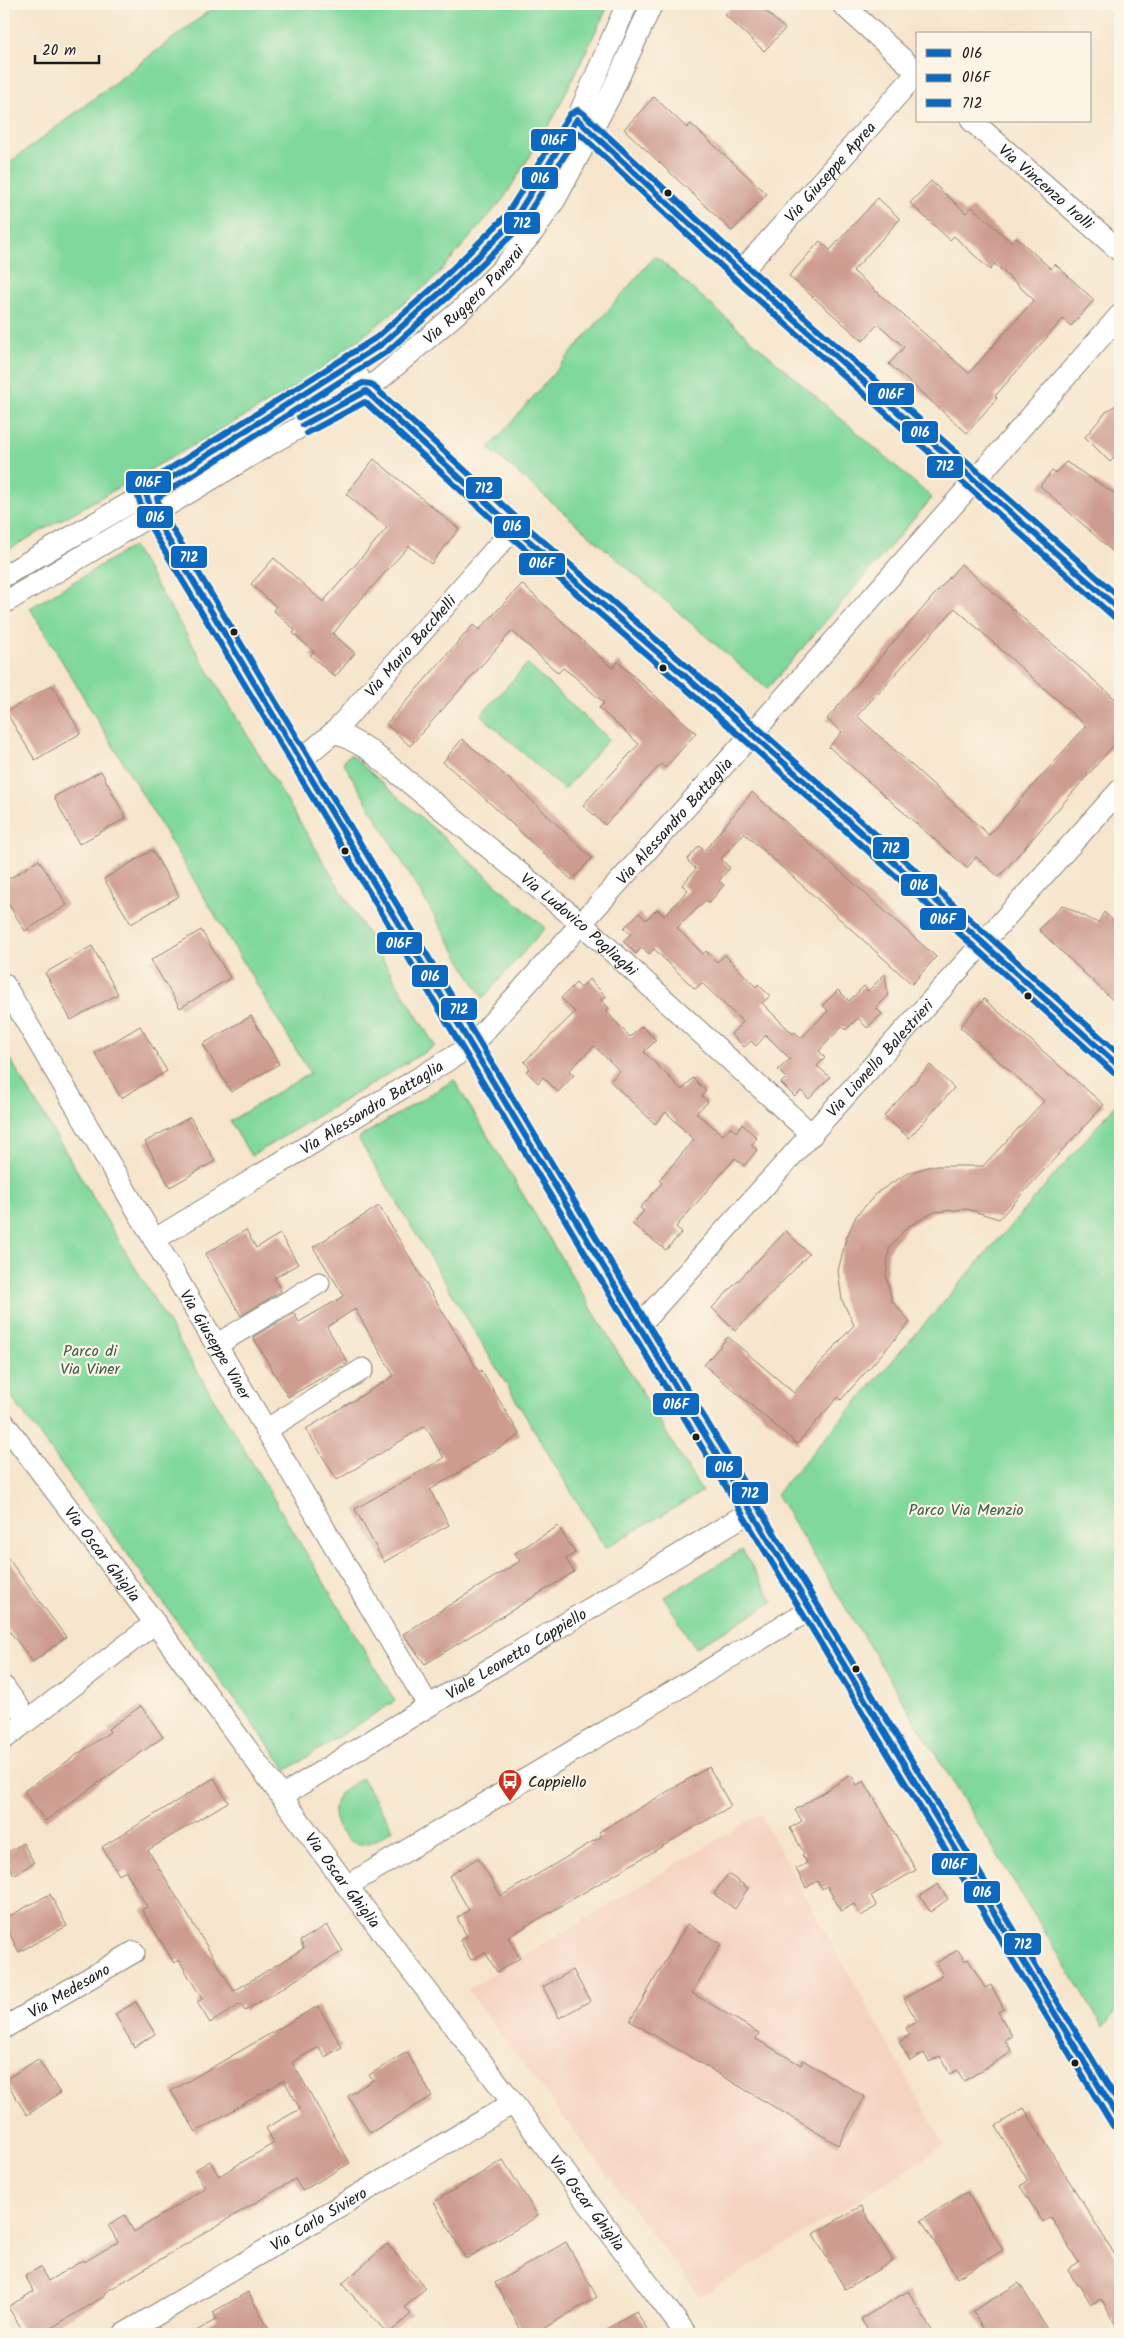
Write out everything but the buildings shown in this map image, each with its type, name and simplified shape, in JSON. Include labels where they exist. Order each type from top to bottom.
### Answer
[{"type":"street","name":"Via Ruggero Panerai","points":[[4,576],[150,504],[366,390],[463,308],[502,269],[534,232],[556,198],[584,126],[627,4]]},
{"type":"street","name":"Via Ruggero Panerai","points":[[4,603],[150,504],[251,427],[352,365],[382,344],[441,292],[512,223],[584,126],[652,4]]},
{"type":"street","points":[[842,4],[916,71]]},
{"type":"street","name":"Via Giuseppe Aprea","points":[[741,272],[916,75]]},
{"type":"street","name":"Via Vincenzo Irolli","points":[[973,122],[1120,251]]},
{"type":"street","points":[[584,126],[741,272],[1120,610]]},
{"type":"street","name":"Via Alessandro Battaglia","points":[[154,1240],[471,1046],[752,734],[1120,315]]},
{"type":"street","points":[[352,365],[366,390],[514,528],[752,734],[1120,1067]]},
{"type":"street","points":[[150,504],[471,1046],[1120,2121]]},
{"type":"street","name":"Via Mario Bacchelli","points":[[301,760],[335,731],[514,528]]},
{"type":"street","name":"Via Ludovico Pogliaghi","points":[[335,731],[368,749],[581,923],[812,1134]]},
{"type":"street","name":"Via Lionello Balestrieri","points":[[639,1326],[1120,790]]},
{"type":"street","name":"Via Giuseppe Viner","points":[[4,984],[428,1705]]},
{"type":"street","points":[[216,1345],[320,1283]]},
{"type":"street","points":[[266,1430],[363,1369]]},
{"type":"street","name":"Via Oscar Ghiglia","points":[[4,1422],[155,1623],[347,1886],[686,2334]]},
{"type":"street","name":"Viale Leonetto Cappiello","points":[[282,1796],[428,1705],[616,1595],[750,1511]]},
{"type":"street","points":[[347,1886],[811,1609]]},
{"type":"street","points":[[4,1739],[155,1623]]},
{"type":"street","points":[[4,1687],[28,1720]]},
{"type":"street","name":"Via Medesano","points":[[4,2028],[134,1952]]},
{"type":"street","name":"Via Carlo Siviero","points":[[124,2334],[513,2103]]},
{"type":"shaded area","points":[[760,1814],[945,2146],[700,2297],[467,1990]]},
{"type":"green space","points":[[218,4],[609,4],[554,117],[504,198],[432,281],[307,381],[4,552],[4,167]]},
{"type":"green space","points":[[655,256],[932,498],[767,689],[489,448]]},
{"type":"green space","points":[[133,546],[435,1046],[251,1156],[230,1121],[310,1073],[30,608]]},
{"type":"green space","points":[[527,664],[609,739],[564,790],[481,715]]},
{"type":"green space","points":[[350,754],[545,928],[483,998],[343,762]]},
{"type":"green space","name":"Parco di Via Viner","points":[[4,1049],[395,1701],[287,1770],[4,1387]]},
{"type":"green space","points":[[454,1080],[702,1492],[605,1548],[358,1138]]},
{"type":"green space","name":"Parco Via Menzio","points":[[1120,1100],[1120,2008],[1103,2027],[776,1494]]},
{"type":"green space","points":[[742,1550],[773,1602],[695,1648],[664,1597]]},
{"type":"green space","points":[[362,1778],[393,1829],[366,1844],[354,1843],[347,1839],[338,1826],[334,1811],[335,1803],[340,1793]]},
{"type":"transit line","name":"016F","points":[[1113,2126],[631,1330],[145,518],[137,493],[141,487],[377,337],[435,286],[505,217],[570,114],[578,110],[747,266],[1120,598]]},
{"type":"transit line","name":"016","points":[[1120,610],[741,272],[577,119],[512,223],[441,292],[382,344],[146,494],[153,514],[639,1326],[1120,2121]]},
{"type":"transit line","name":"712","points":[[1114,617],[735,279],[579,133],[519,228],[447,298],[388,351],[157,498],[161,510],[646,1321],[1120,2105]]},
{"type":"transit line","name":"712","points":[[299,417],[363,383],[371,384],[520,521],[758,728],[1120,1055]]},
{"type":"transit line","name":"016","points":[[303,425],[366,391],[514,528],[752,734],[1120,1067]]},
{"type":"transit line","name":"016F","points":[[307,433],[365,402],[508,534],[746,741],[1114,1073]]},
{"type":"place","name":"Cappiello","points":[[510,1802]]}]
